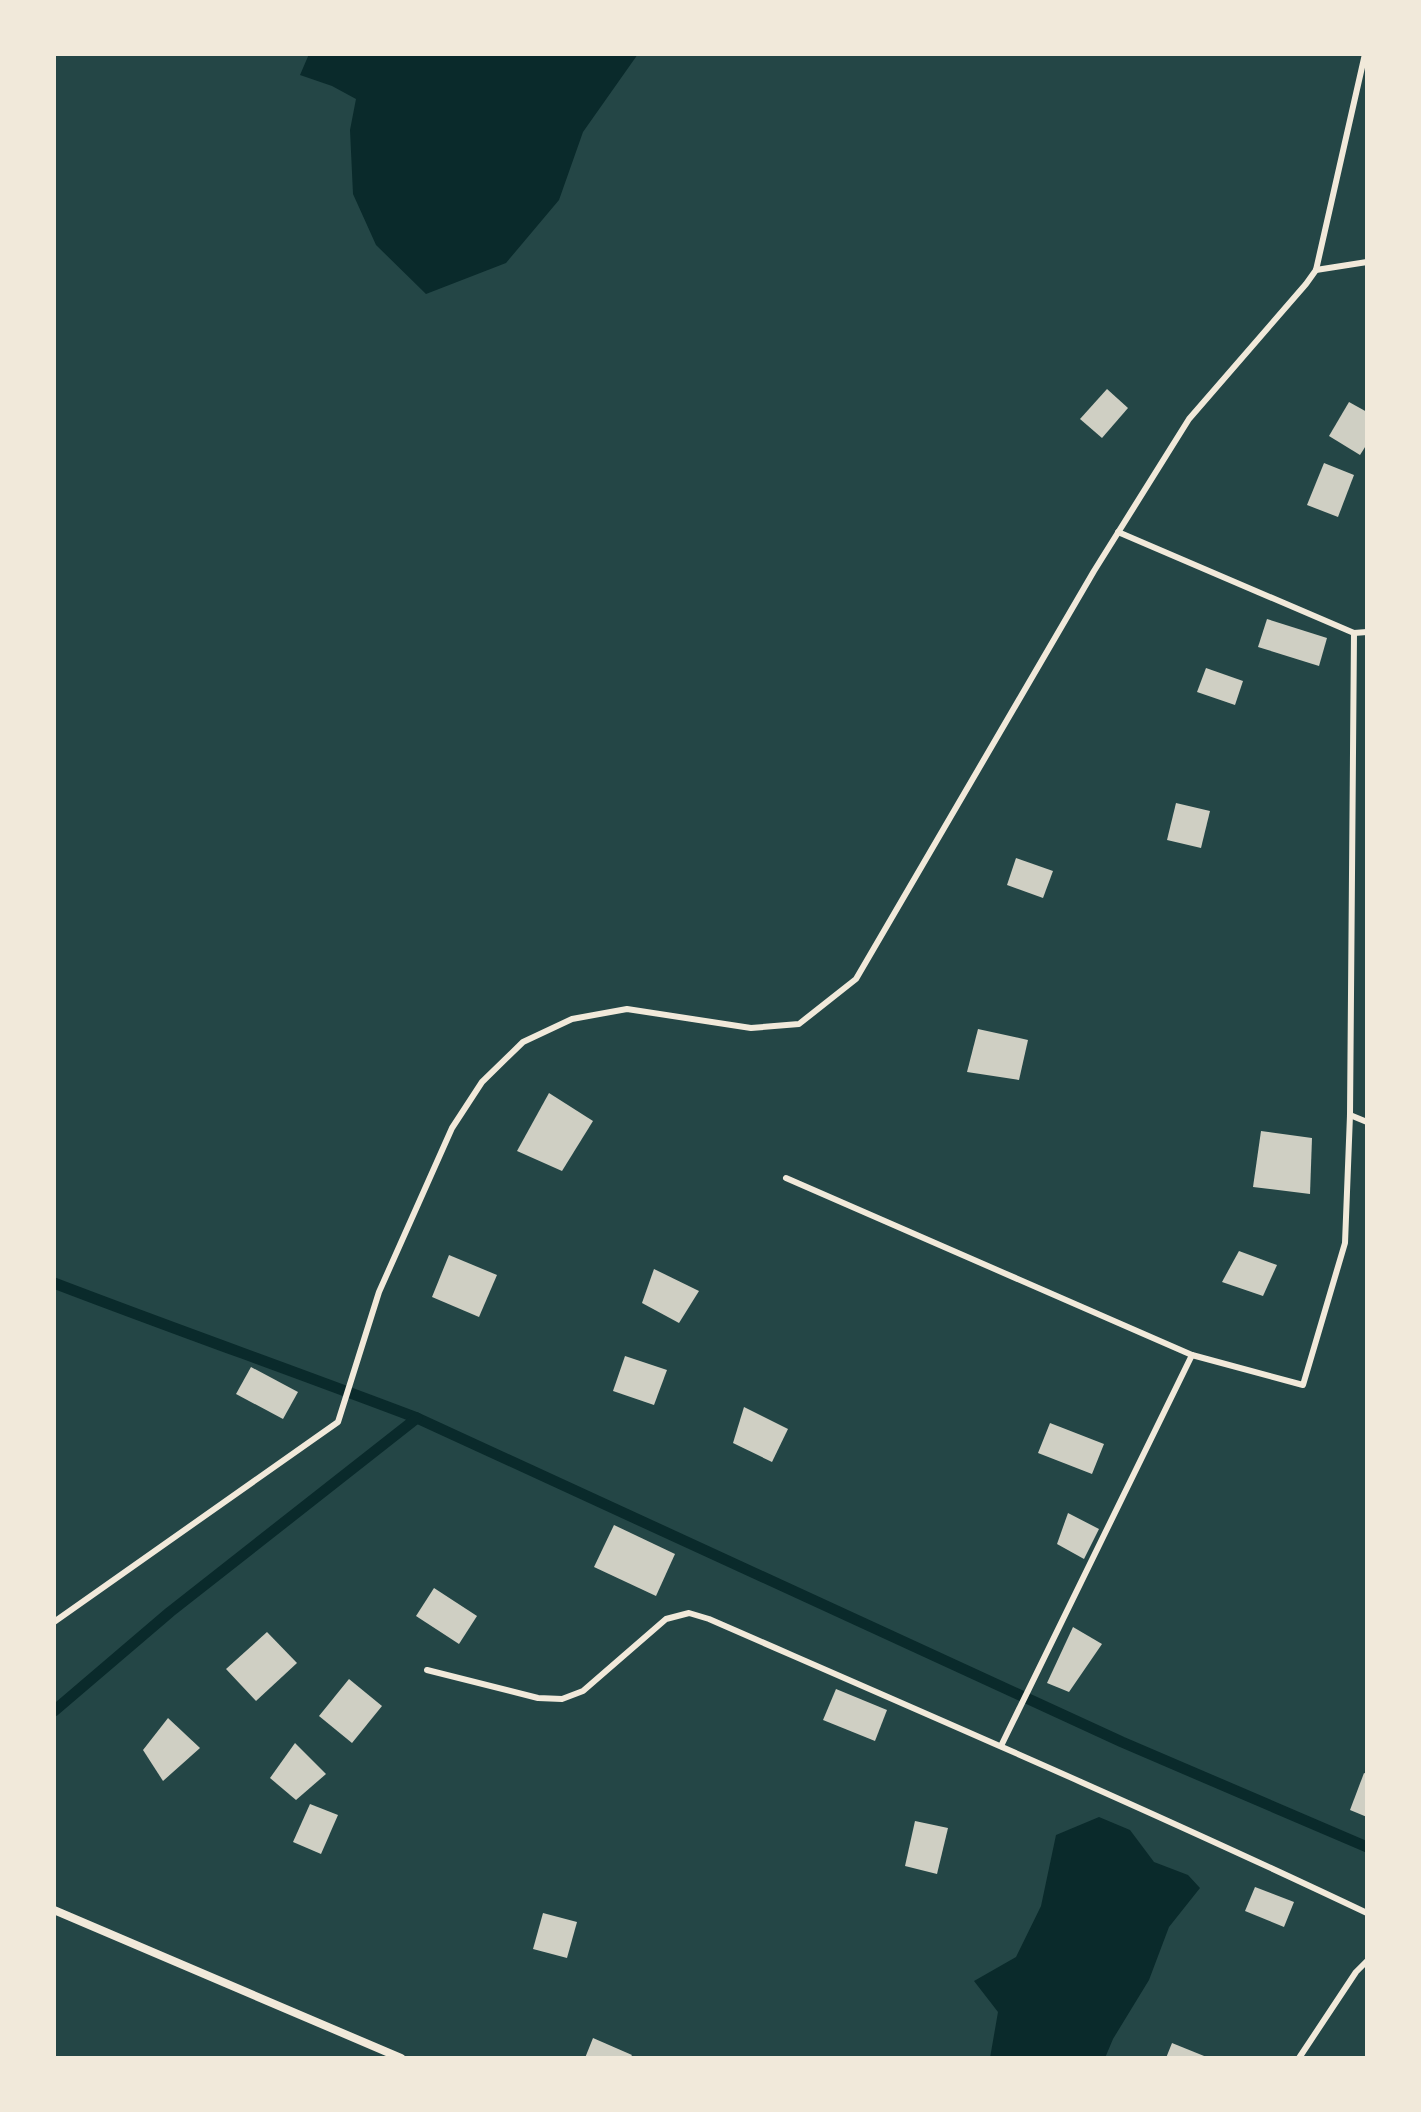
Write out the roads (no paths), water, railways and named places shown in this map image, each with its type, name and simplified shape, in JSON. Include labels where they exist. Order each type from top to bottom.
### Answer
[{"type":"street","points":[[54,1910],[401,2058]]},
{"type":"lane","points":[[54,1622],[338,1422],[379,1292],[452,1128],[482,1082],[523,1042],[572,1019],[627,1009],[751,1028],[799,1024],[856,979],[1118,532],[1189,419],[1316,270],[1365,54]]},
{"type":"lane","points":[[1316,270],[1367,262]]},
{"type":"lane","points":[[1118,532],[1354,633],[1367,632]]},
{"type":"lane","points":[[786,1178],[1192,1355],[1303,1385],[1345,1243],[1350,1115],[1354,633]]},
{"type":"lane","points":[[1350,1115],[1367,1122]]},
{"type":"lane","points":[[1001,1746],[1192,1355]]},
{"type":"lane","points":[[427,1670],[538,1698],[562,1699],[583,1691],[666,1619],[689,1613],[1001,1746],[1367,1913]]},
{"type":"lane","points":[[1299,2058],[1356,1972],[1367,1961]]},
{"type":"waterway","points":[[54,1283],[417,1418],[1122,1742],[1367,1847]]},
{"type":"waterway","points":[[54,1711],[170,1612],[417,1418]]}]
